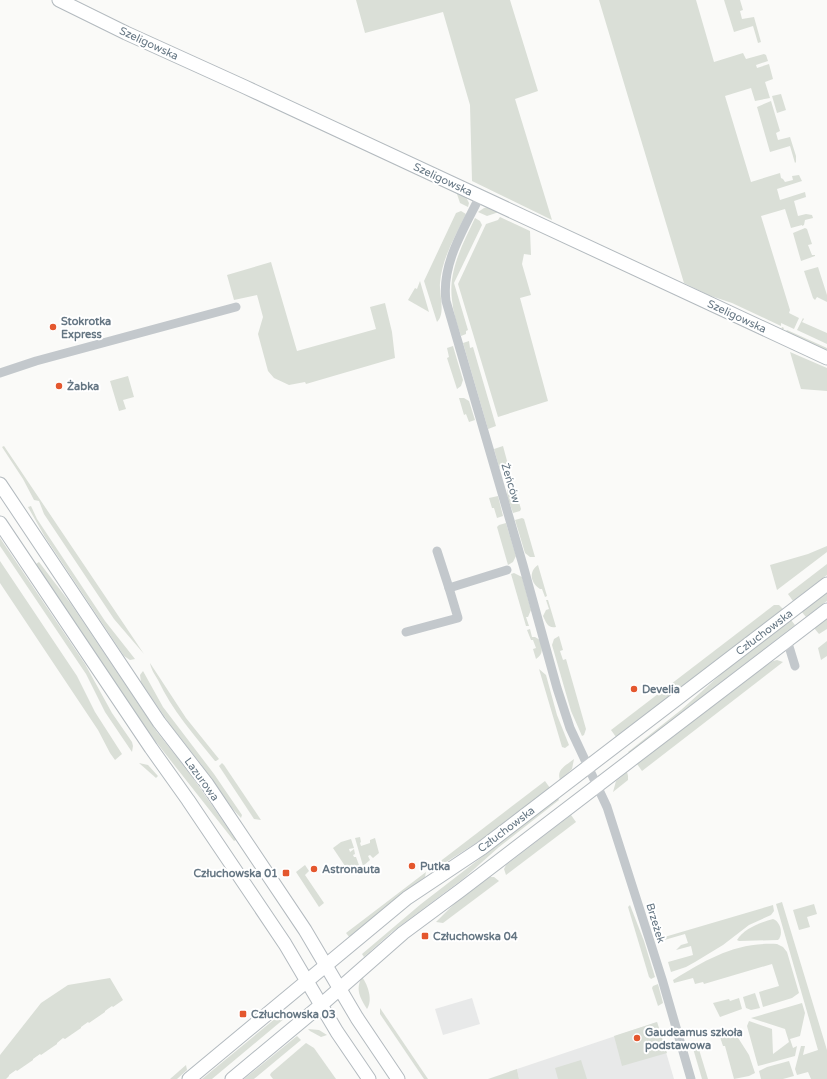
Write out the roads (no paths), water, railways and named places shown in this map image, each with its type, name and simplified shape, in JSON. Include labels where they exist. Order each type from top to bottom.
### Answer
[{"type":"street","name":"Szeligowska","points":[[59,0],[126,33],[827,358]]},
{"type":"street","name":"Żeńców","points":[[480,196],[448,265],[445,282],[446,302],[523,565],[557,688],[570,728],[593,776]]},
{"type":"street","points":[[0,373],[36,360],[236,307]]},
{"type":"street","name":"Lazurowa","points":[[0,484],[159,722],[214,795],[305,930],[357,1018],[398,1079]]},
{"type":"street","points":[[0,523],[285,944],[337,1032],[369,1079]]},
{"type":"street","points":[[406,632],[458,618],[437,551]]},
{"type":"street","points":[[449,588],[508,570]]},
{"type":"street","name":"Człuchowska","points":[[232,1079],[322,1005],[413,924],[461,890],[593,776],[827,584]]},
{"type":"street","name":"Człuchowska","points":[[189,1079],[327,966],[407,898],[593,776],[787,640],[827,610]]},
{"type":"street","points":[[787,640],[795,666]]},
{"type":"street","name":"Brzeżek","points":[[593,776],[607,807],[691,1079]]},
{"type":"place","name":"Stokrotka Express","points":[[53,327]]},
{"type":"place","name":"Żabka","points":[[59,386]]},
{"type":"place","name":"Develia","points":[[634,689]]},
{"type":"place","name":"Putka","points":[[412,866]]},
{"type":"place","name":"Astronauta","points":[[314,869]]},
{"type":"place","name":"Człuchowska 01","points":[[286,873]]},
{"type":"place","name":"Człuchowska 04","points":[[425,936]]},
{"type":"place","name":"Człuchowska 03","points":[[243,1014]]},
{"type":"place","name":"Gaudeamus szkoła podstawowa","points":[[637,1038]]}]
